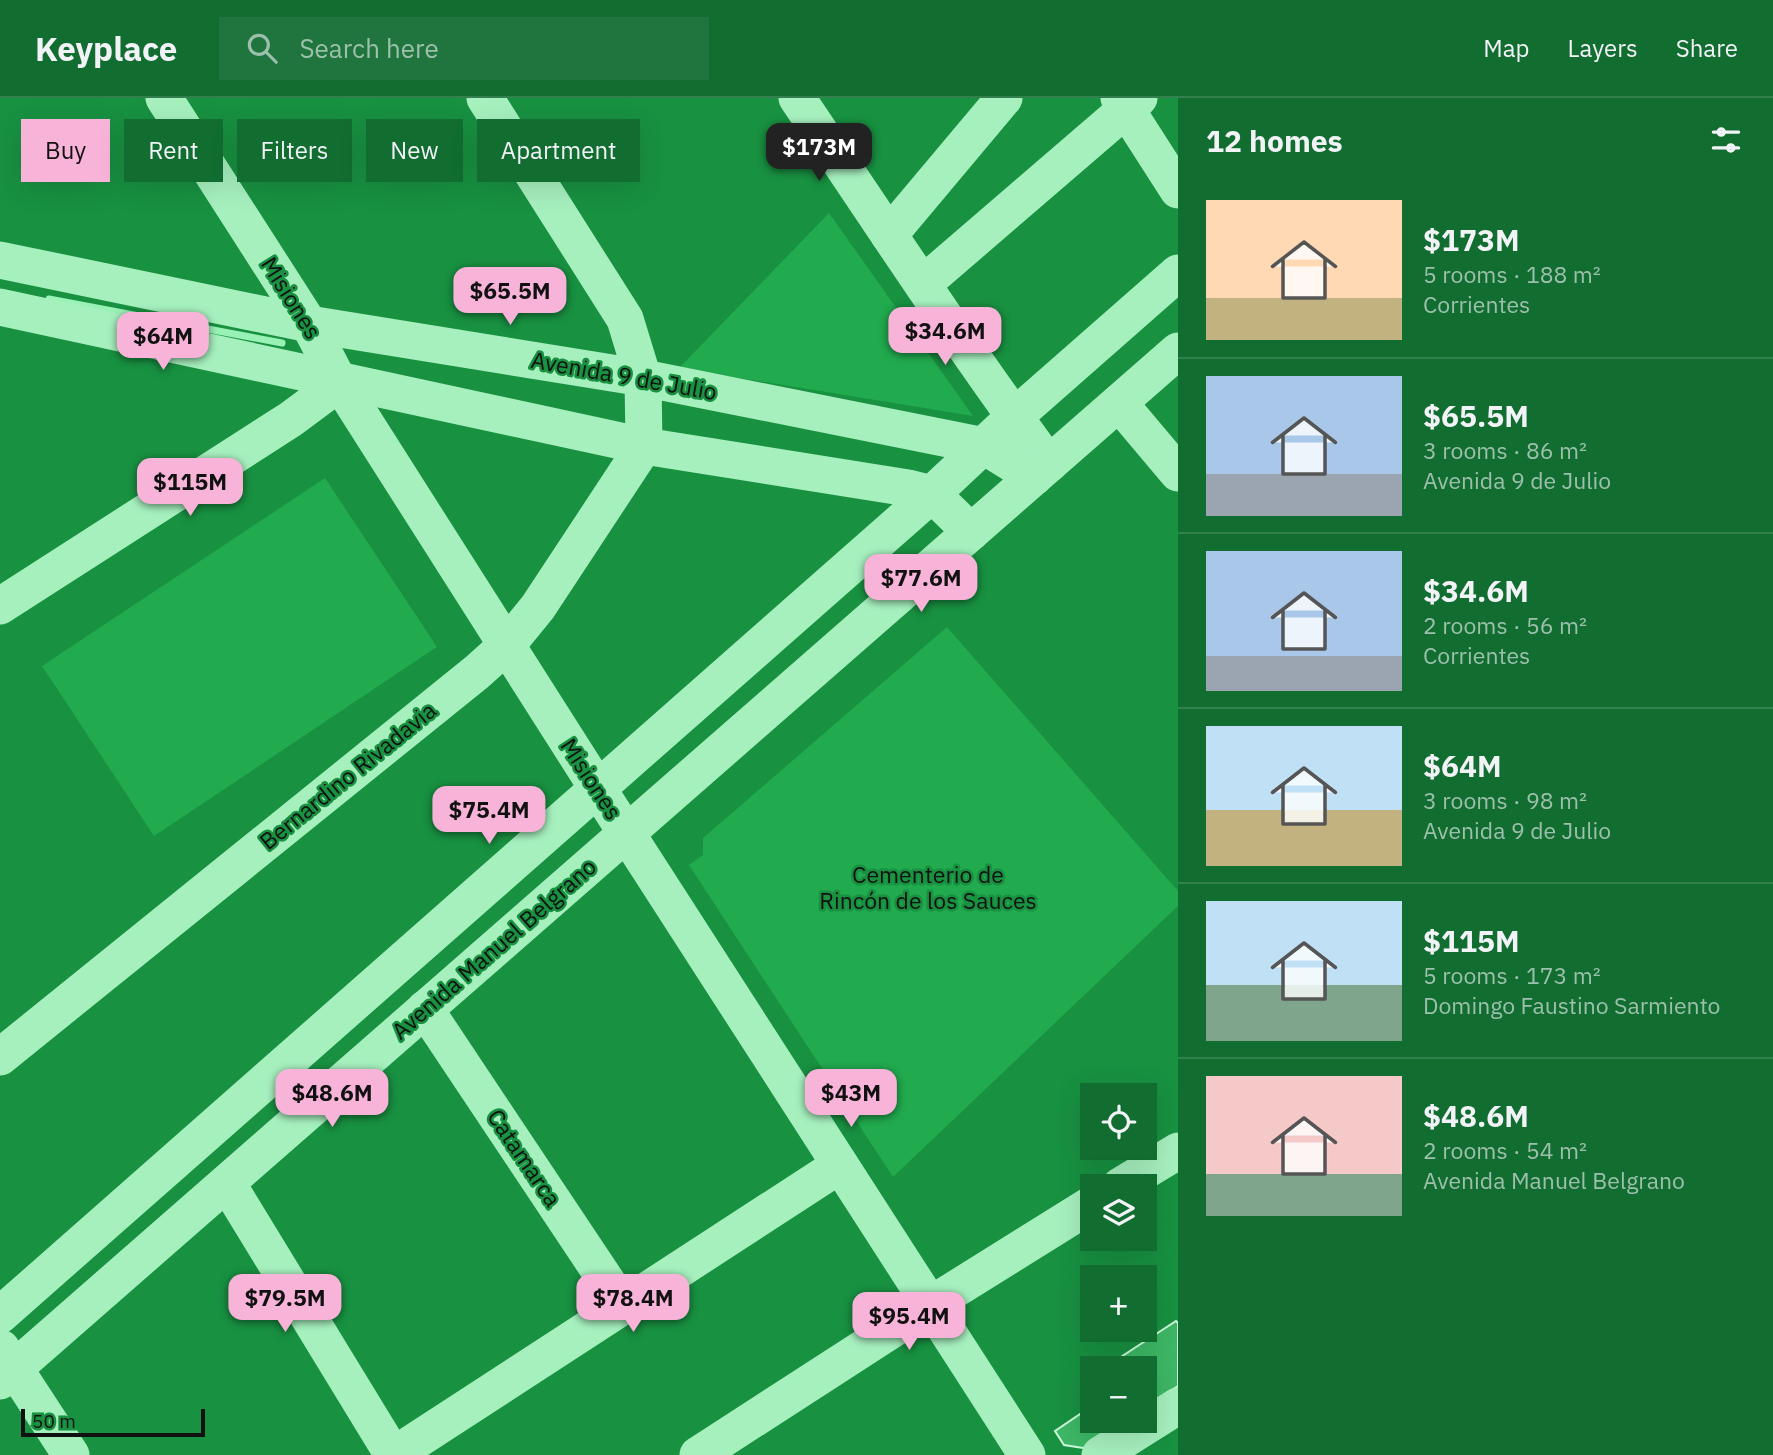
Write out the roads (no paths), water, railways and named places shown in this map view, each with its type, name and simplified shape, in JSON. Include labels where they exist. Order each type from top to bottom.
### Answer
[{"type":"street","name":"Misiones","points":[[163,98],[309,324],[338,380],[626,833],[1027,1455]]},
{"type":"street","points":[[485,98],[625,319],[643,378],[644,446]]},
{"type":"street","points":[[797,98],[1014,416],[1042,471]]},
{"type":"street","points":[[889,235],[1004,98]]},
{"type":"street","points":[[923,284],[1128,102],[1178,190]]},
{"type":"street","name":"Avenida 9 de Julio","points":[[0,260],[309,324],[643,378],[984,446],[1042,471]]},
{"type":"street","points":[[0,1315],[932,494],[1014,416],[1178,273]]},
{"type":"street","points":[[0,307],[644,446],[908,488],[932,494],[971,533]]},
{"type":"street","name":"Avenida Manuel Belgrano","points":[[4,1365],[227,1183],[1178,351]]},
{"type":"street","points":[[0,606],[306,409],[338,380]]},
{"type":"street","points":[[1119,403],[1178,473]]},
{"type":"street","name":"Bernardino Rivadavia","points":[[0,1057],[507,645],[552,587],[644,446]]},
{"type":"street","name":"Catamarca","points":[[425,1009],[623,1306]]},
{"type":"street","points":[[1140,1174],[1178,1151]]},
{"type":"street","points":[[227,1183],[393,1455],[840,1165]]},
{"type":"street","points":[[698,1455],[1080,1211]]},
{"type":"street","points":[[4,1365],[71,1455]]},
{"type":"street","points":[[1100,1455],[1178,1406]]},
{"type":"waterway","points":[[49,299],[282,343]]},
{"type":"park label","name":"Cementerio de Rincón de los Sauces","points":[[928,888]]}]
